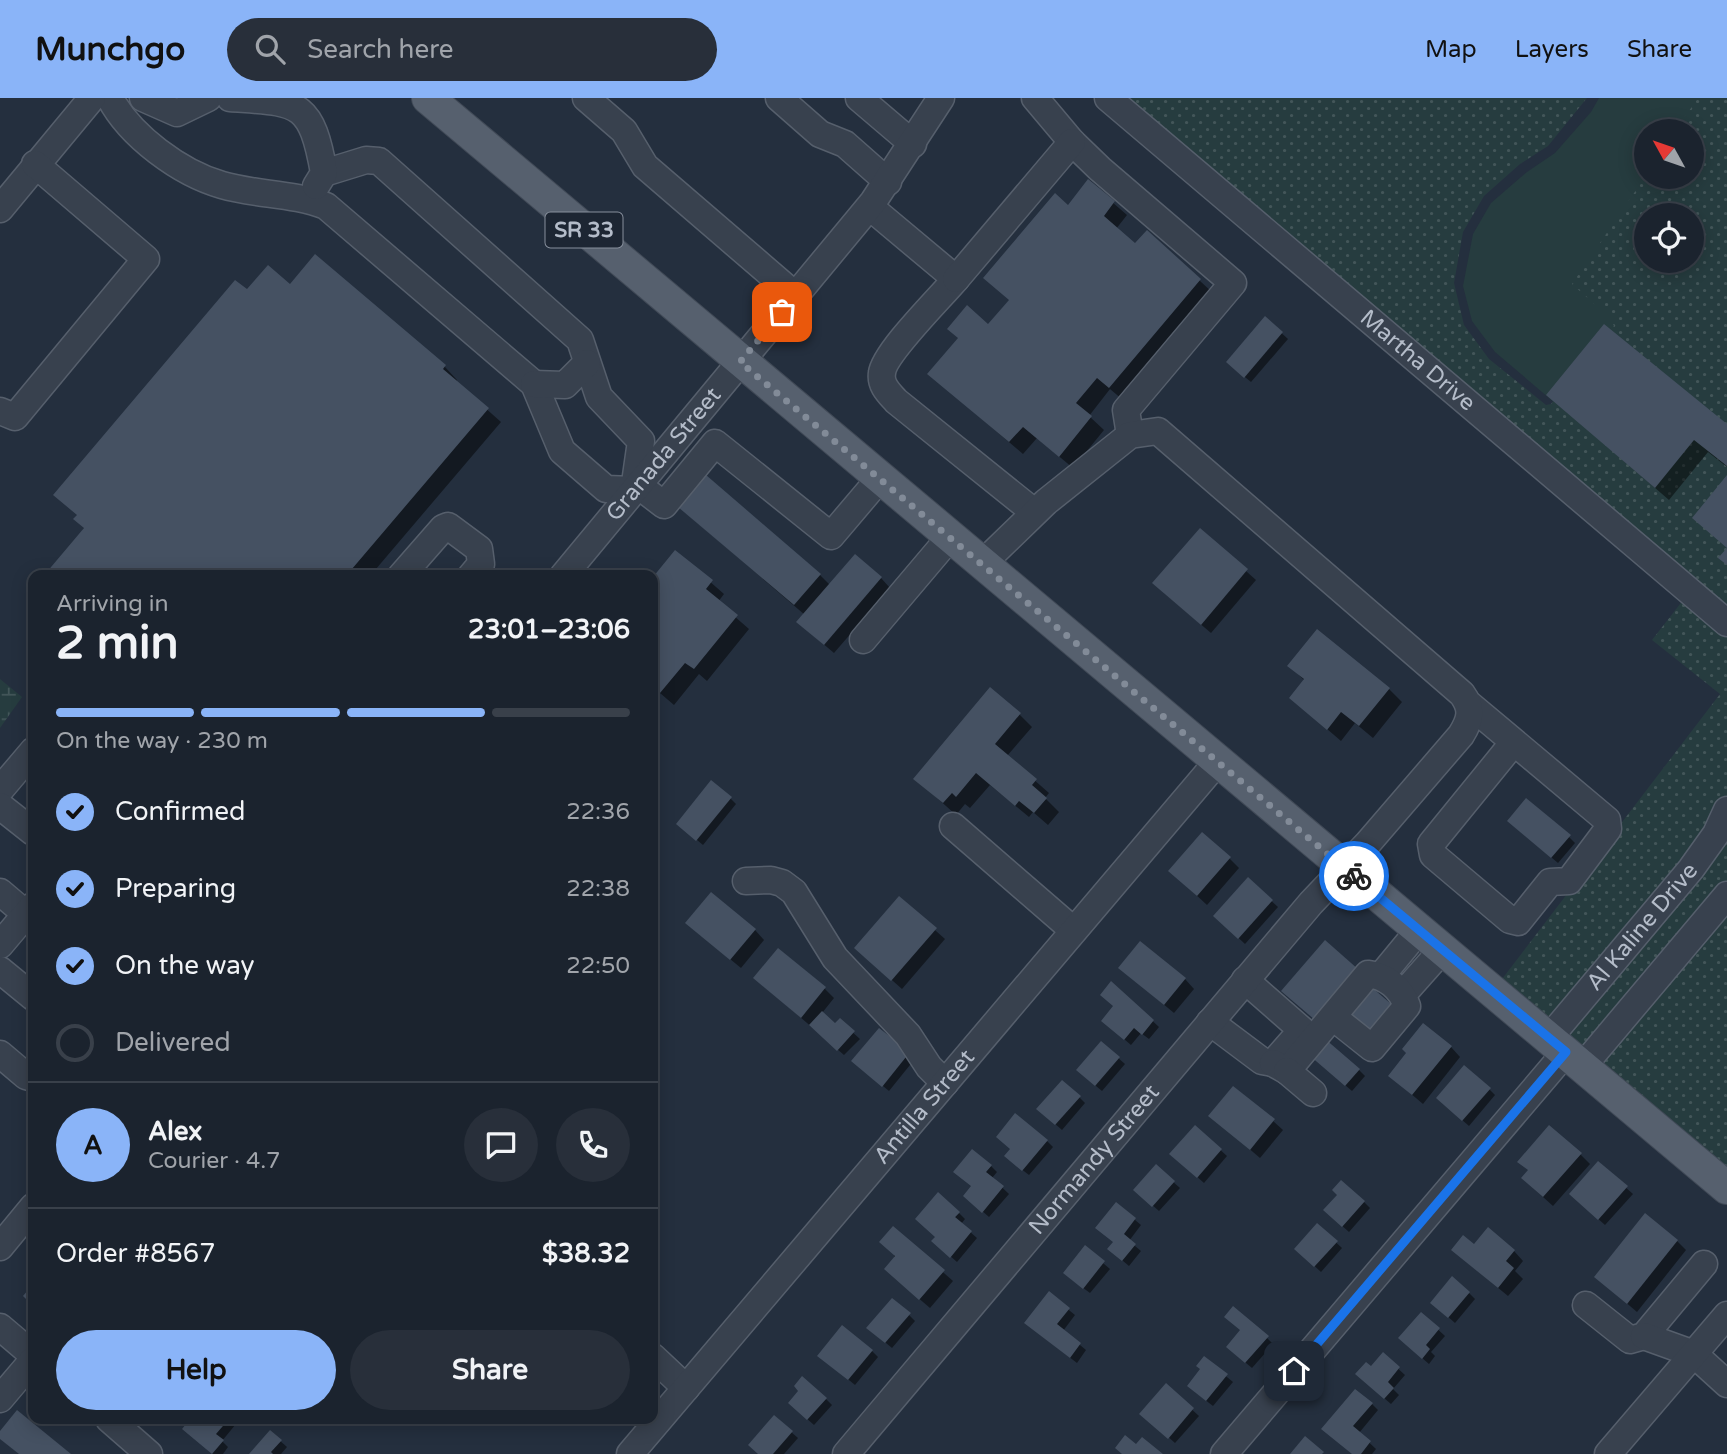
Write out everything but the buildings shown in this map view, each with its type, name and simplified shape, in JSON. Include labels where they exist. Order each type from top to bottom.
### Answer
[{"type":"main road","name":"SR 33","points":[[428,98],[1727,1188]]},
{"type":"street","points":[[0,209],[92,98]]},
{"type":"street","points":[[110,98],[117,111],[150,145],[181,165],[221,185],[309,200],[326,206],[534,384],[562,451],[606,489],[636,488],[664,505],[715,443]]},
{"type":"street","points":[[143,98],[177,113],[208,98]]},
{"type":"street","points":[[230,98],[289,103],[317,132],[324,173],[309,200]]},
{"type":"street","points":[[586,98],[624,131],[645,166],[796,296]]},
{"type":"street","points":[[779,98],[820,134],[845,144],[888,181]]},
{"type":"street","points":[[859,98],[913,144]]},
{"type":"street","name":"Granada Street","points":[[568,570],[870,207],[941,98]]},
{"type":"street","points":[[1035,98],[1072,142],[1233,283],[1126,410],[1130,435]]},
{"type":"street","name":"Martha Drive","points":[[1108,98],[1727,623]]},
{"type":"street","points":[[177,113],[175,139],[181,165]]},
{"type":"street","points":[[1034,512],[896,401],[883,386],[882,372],[890,355],[1072,142]]},
{"type":"street","points":[[324,173],[366,160],[379,161],[580,340],[599,397],[641,441],[636,488]]},
{"type":"street","points":[[0,411],[15,417],[146,259],[35,164]]},
{"type":"street","points":[[870,207],[956,279]]},
{"type":"street","points":[[534,384],[565,385],[587,363]]},
{"type":"street","points":[[690,422],[831,536],[881,477]]},
{"type":"street","points":[[983,563],[1034,512],[1130,435],[1158,431],[1462,694],[1470,705],[1514,741],[1607,820],[1608,829],[1569,880],[1550,882],[1518,922],[1510,920],[1433,855],[1431,844],[1514,741]]},
{"type":"street","points":[[406,570],[443,528],[448,526],[480,549],[481,564],[476,570]]},
{"type":"street","points":[[863,640],[951,536]]},
{"type":"street","name":"Normandy Street","points":[[846,1454],[1245,980],[1461,735],[1469,721],[1470,705]]},
{"type":"street","points":[[0,790],[28,758]]},
{"type":"street","name":"Antilla Street","points":[[658,1420],[1218,761]]},
{"type":"street","points":[[0,806],[28,828]]},
{"type":"street","name":"Al Kaline Drive","points":[[1566,1052],[1723,824]]},
{"type":"street","points":[[953,826],[1073,930]]},
{"type":"street","points":[[746,881],[771,880],[782,883],[794,892],[835,958],[908,1035],[929,1067],[945,1083]]},
{"type":"street","points":[[0,892],[28,912]]},
{"type":"street","name":"Al Kaline Drive","points":[[1566,1052],[1727,895]]},
{"type":"street","points":[[0,945],[28,917]]},
{"type":"street","points":[[1381,976],[1431,940]]},
{"type":"street","points":[[1403,994],[1431,940]]},
{"type":"street","points":[[0,970],[28,993]]},
{"type":"street","points":[[1280,1067],[1333,1017],[1368,974],[1381,976],[1403,994],[1407,1006],[1372,1048],[1333,1017]]},
{"type":"street","points":[[1245,980],[1301,1030],[1280,1067]]},
{"type":"street","points":[[1210,1022],[1262,1061],[1280,1067],[1313,1093]]},
{"type":"street","points":[[1224,1454],[1566,1052]]},
{"type":"street","points":[[0,1054],[28,1077]]},
{"type":"street","points":[[0,1247],[28,1213]]},
{"type":"street","points":[[1586,1305],[1630,1340],[1644,1336],[1704,1264]]},
{"type":"street","points":[[1608,1454],[1727,1315]]},
{"type":"street","points":[[0,1327],[28,1353]]},
{"type":"street","points":[[1644,1336],[1694,1354],[1727,1384]]},
{"type":"street","points":[[658,1362],[686,1388]]},
{"type":"street","points":[[0,1399],[28,1364]]},
{"type":"street","points":[[114,1424],[149,1454]]},
{"type":"street","name":"Antilla Street","points":[[629,1454],[655,1424]]},
{"type":"green space","points":[[1116,98],[1587,98],[1548,146],[1520,164],[1484,196],[1463,232],[1454,283],[1464,325],[1489,359],[1546,405],[1551,404],[1614,326],[1610,318],[1572,284],[1637,189],[1704,189],[1704,119],[1683,119],[1698,98],[1727,98],[1727,1174],[1499,983],[1720,694],[1652,640],[1694,586]]},
{"type":"green space","points":[[1599,98],[1727,98],[1704,223],[1704,203],[1634,203],[1634,273],[1695,273],[1655,488],[1495,352],[1472,321],[1463,286],[1473,234],[1491,203],[1527,172],[1555,153],[1591,112]]},
{"type":"green space","points":[[0,679],[22,697],[0,728]]},
{"type":"way so far","points":[[782,312],[740,362],[839,442],[1354,876]]},
{"type":"route","points":[[1294,1371],[1566,1052],[1354,876]]}]
